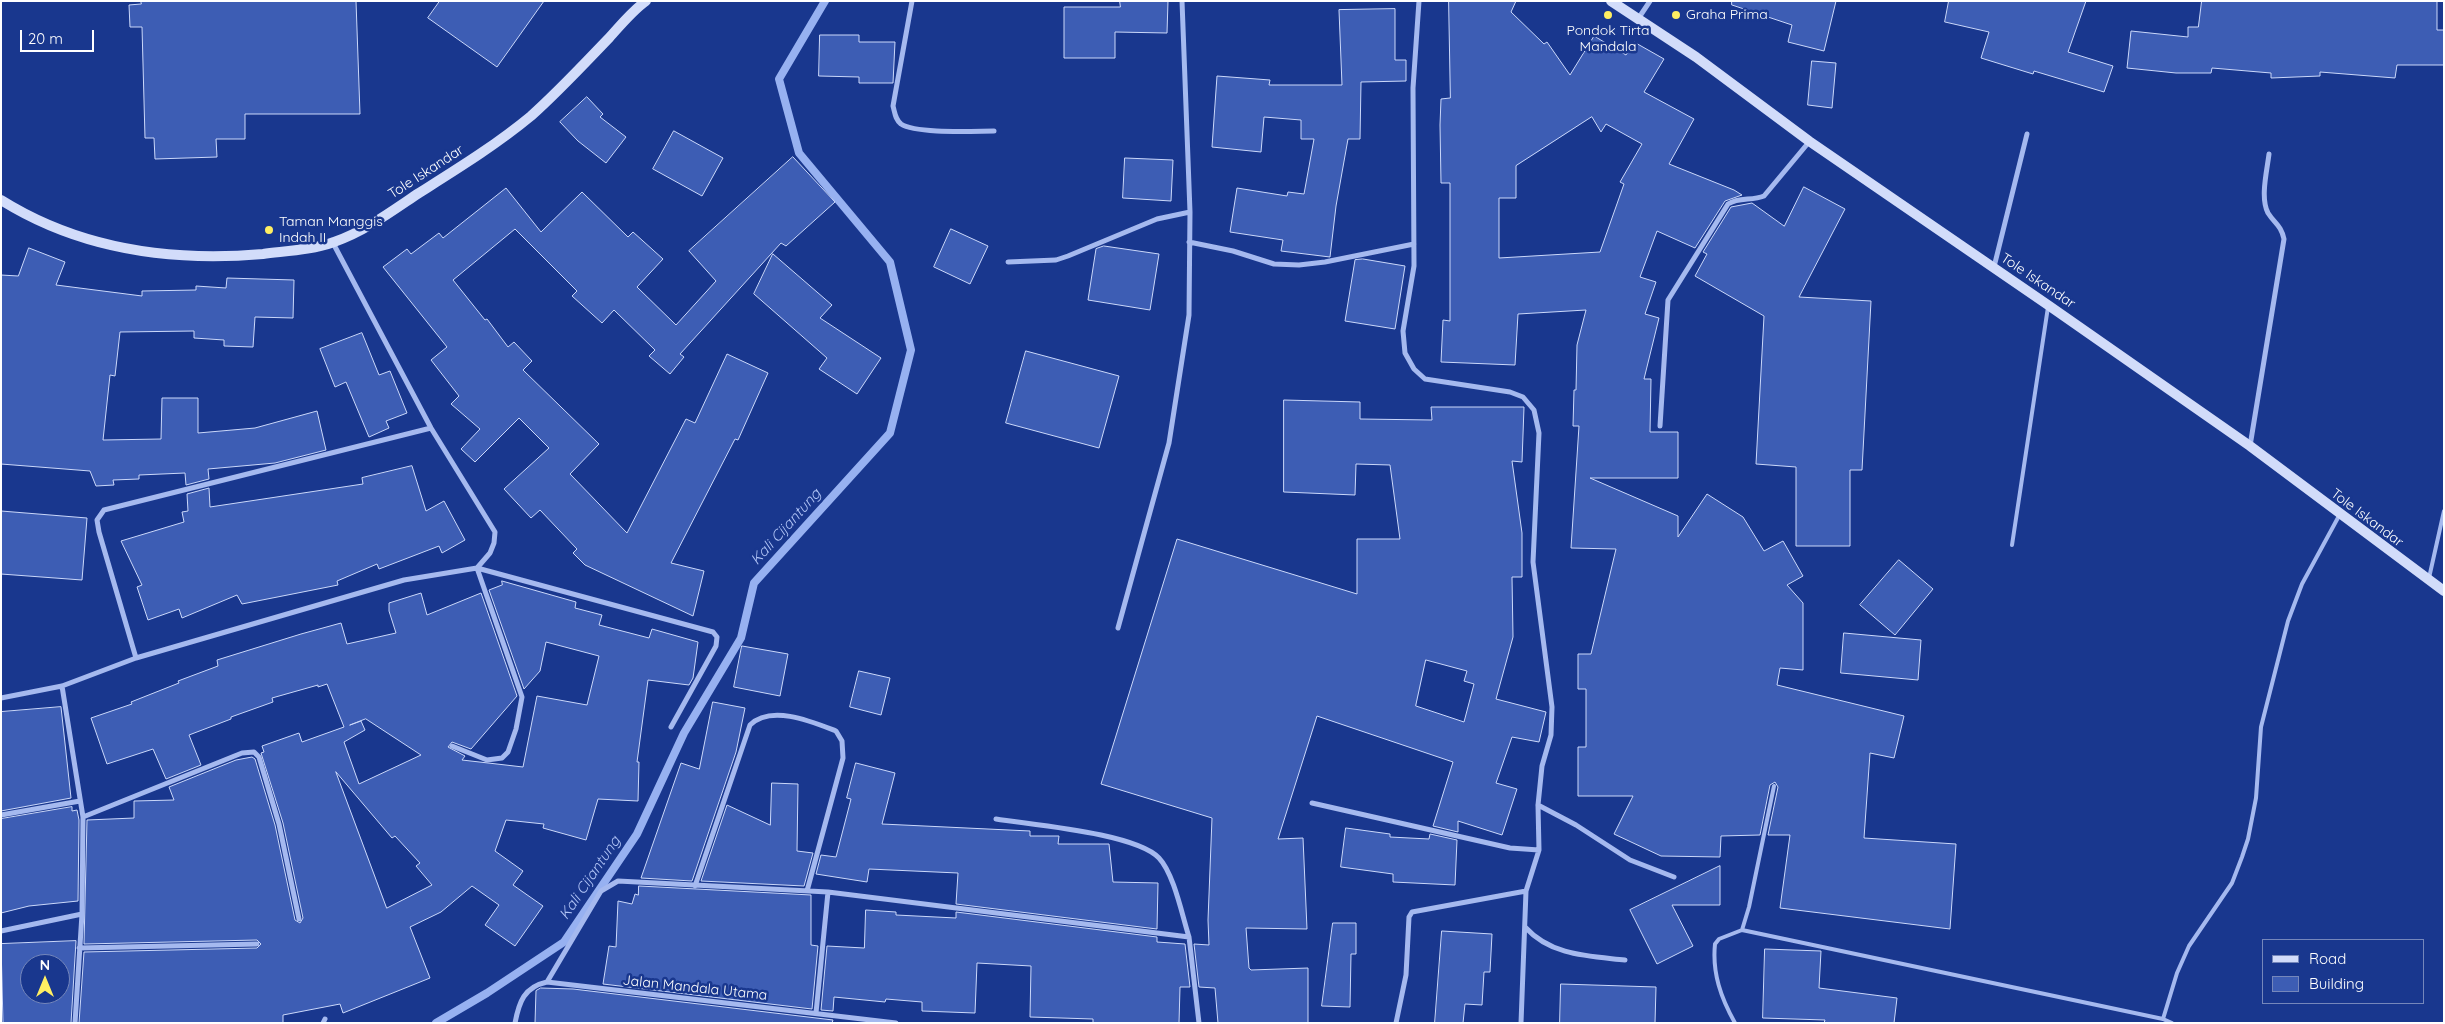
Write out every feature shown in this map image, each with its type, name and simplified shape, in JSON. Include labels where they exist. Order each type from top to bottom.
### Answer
[{"type":"main road","name":"Tole Iskandar","points":[[1,200],[34,219],[68,234],[112,247],[140,252],[237,256],[273,253],[333,242],[356,232],[399,207],[464,164],[530,116],[646,1]]},
{"type":"main road","name":"Tole Iskandar","points":[[1611,1],[1696,57],[1809,141],[2250,446],[2444,592]]},
{"type":"street","points":[[912,1],[893,106],[896,117],[901,124],[916,129],[994,131]]},
{"type":"street","points":[[1118,628],[1169,443],[1189,315],[1190,212],[1182,1]]},
{"type":"street","points":[[1418,1],[1413,88],[1414,266],[1403,331],[1405,353],[1414,369],[1425,379],[1515,393],[1523,397],[1534,410],[1540,433],[1533,562],[1552,707],[1550,735],[1542,766],[1538,805],[1539,850],[1526,892],[1521,1023]]},
{"type":"street","points":[[1638,19],[1650,1]]},
{"type":"street","points":[[1994,268],[2027,134]]},
{"type":"street","points":[[1660,426],[1669,296],[1728,204],[1735,200],[1753,200],[1764,196],[1809,141]]},
{"type":"street","points":[[2250,446],[2284,240],[2282,228],[2268,213],[2265,202],[2269,154]]},
{"type":"street","points":[[1008,262],[1056,260],[1157,219],[1190,212]]},
{"type":"street","points":[[333,242],[431,428],[494,532],[494,543],[490,553],[477,568]]},
{"type":"street","points":[[1189,242],[1233,250],[1274,264],[1299,265],[1414,244]]},
{"type":"street","points":[[136,658],[99,532],[97,520],[104,510],[431,428]]},
{"type":"street","points":[[452,746],[487,760],[502,758],[510,747],[522,702],[477,568]]},
{"type":"street","points":[[1,698],[62,686],[136,658],[404,580],[477,568],[713,632],[717,637],[716,646],[671,727]]},
{"type":"street","points":[[62,686],[82,817],[82,914],[75,1023]]},
{"type":"street","points":[[695,886],[750,725],[758,718],[777,716],[792,717],[836,731],[842,741],[843,758],[807,892]]},
{"type":"street","points":[[82,817],[242,753],[254,752],[259,758],[279,824],[299,918]]},
{"type":"street","points":[[1,815],[80,801]]},
{"type":"street","points":[[1312,803],[1510,848],[1539,850]]},
{"type":"street","points":[[1538,805],[1576,825],[1630,860],[1674,877]]},
{"type":"street","points":[[996,819],[1088,833],[1144,846],[1159,858],[1168,873],[1189,936],[1199,1023]]},
{"type":"street","points":[[515,1023],[519,1002],[531,988],[547,982],[601,891],[611,883],[625,880],[695,886],[828,892],[1189,936]]},
{"type":"street","points":[[816,1013],[828,892]]},
{"type":"street","points":[[1396,1023],[1406,975],[1409,917],[1412,912],[1526,892]]},
{"type":"street","points":[[1,931],[82,914]]},
{"type":"street","points":[[1525,927],[1533,936],[1556,949],[1570,953],[1625,960]]},
{"type":"street","points":[[79,948],[257,944]]},
{"type":"street","name":"Jalan Mandala Utama","points":[[547,982],[816,1013],[856,1021],[896,1023]]},
{"type":"lane","points":[[2012,545],[2048,305]]},
{"type":"lane","points":[[2428,580],[2444,511]]},
{"type":"lane","points":[[2163,1018],[2176,973],[2189,946],[2232,883],[2242,857],[2256,798],[2261,727],[2288,621],[2302,584],[2340,514]]},
{"type":"lane","points":[[1742,930],[1749,908],[1774,786]]},
{"type":"lane","points":[[1735,1023],[1721,996],[1715,971],[1714,955],[1715,944],[1720,939],[1742,930],[2163,1018],[2172,1023]]},
{"type":"building","points":[[141,1],[356,1],[360,114],[245,114],[245,139],[216,139],[217,157],[155,159],[154,138],[145,138],[142,27],[130,27],[129,5],[141,4]]},
{"type":"building","points":[[440,1],[544,1],[497,67],[428,18]]},
{"type":"building","points":[[1120,1],[1168,1],[1167,33],[1115,32],[1115,58],[1064,58],[1064,7],[1120,7]]},
{"type":"building","points":[[1449,1],[1516,1],[1511,12],[1544,44],[1547,42],[1570,75],[1594,36],[1626,55],[1634,42],[1664,59],[1644,92],[1694,119],[1669,164],[1742,195],[1725,201],[1695,248],[1657,231],[1640,277],[1656,282],[1645,314],[1659,318],[1644,379],[1651,379],[1650,432],[1678,432],[1678,478],[1590,478],[1678,516],[1678,537],[1707,494],[1743,517],[1764,551],[1783,541],[1803,576],[1787,585],[1803,603],[1803,670],[1780,668],[1777,685],[1904,716],[1894,758],[1870,753],[1864,838],[1956,844],[1950,929],[1780,908],[1790,835],[1768,835],[1778,787],[1775,782],[1770,785],[1760,835],[1721,836],[1720,857],[1661,856],[1614,834],[1633,796],[1578,796],[1578,747],[1586,747],[1586,689],[1578,689],[1578,654],[1591,654],[1616,549],[1571,548],[1579,426],[1573,426],[1574,390],[1576,390],[1577,345],[1586,310],[1518,314],[1515,365],[1441,362],[1443,320],[1450,321],[1450,183],[1441,183],[1440,125],[1441,99],[1450,98]],"holes":[[[1592,117],[1601,132],[1606,124],[1642,144],[1620,182],[1624,184],[1600,252],[1499,258],[1499,198],[1516,198],[1516,166]]]},
{"type":"building","points":[[1732,1],[1836,1],[1824,51],[1788,42],[1792,25],[1732,5]]},
{"type":"building","points":[[1949,1],[2086,1],[2068,52],[2113,66],[2104,92],[2034,71],[2033,74],[1981,58],[1989,32],[1945,22]]},
{"type":"building","points":[[2202,1],[2437,1],[2437,30],[2444,30],[2444,65],[2397,65],[2395,78],[2320,72],[2320,76],[2271,78],[2271,73],[2212,68],[2211,73],[2176,73],[2127,68],[2131,31],[2188,37],[2188,27],[2198,27]]},
{"type":"building","points":[[1395,9],[1395,60],[1406,60],[1406,81],[1361,82],[1360,139],[1348,139],[1336,206],[1330,257],[1281,251],[1283,240],[1230,232],[1237,188],[1287,196],[1288,192],[1304,194],[1314,139],[1301,139],[1301,120],[1264,117],[1261,152],[1212,147],[1217,76],[1270,80],[1269,85],[1342,85],[1339,10]]},
{"type":"building","points":[[820,35],[859,35],[859,42],[895,42],[893,83],[859,83],[859,77],[819,76]]},
{"type":"building","points":[[1812,61],[1836,63],[1832,108],[1808,105]]},
{"type":"building","points":[[587,97],[603,114],[600,117],[626,137],[606,163],[578,141],[560,122]]},
{"type":"building","points":[[674,131],[723,158],[702,196],[653,169]]},
{"type":"building","points":[[793,157],[835,202],[786,246],[781,243],[680,354],[684,357],[670,374],[649,356],[655,350],[614,310],[602,323],[572,296],[577,291],[515,229],[453,280],[485,320],[487,319],[508,347],[514,342],[532,361],[523,370],[599,444],[570,474],[627,533],[686,419],[695,423],[727,354],[768,373],[738,440],[735,439],[671,563],[704,571],[693,616],[585,565],[573,553],[577,549],[540,510],[531,518],[504,489],[549,448],[519,418],[475,462],[461,449],[480,429],[451,404],[459,396],[431,360],[447,347],[383,267],[407,249],[411,254],[439,233],[443,238],[506,188],[541,232],[582,192],[628,237],[633,232],[663,259],[637,287],[676,325],[716,281],[689,251]]},
{"type":"building","points":[[1125,158],[1173,160],[1171,201],[1123,198]]},
{"type":"building","points":[[1804,187],[1845,209],[1799,297],[1871,301],[1862,470],[1850,470],[1850,546],[1796,546],[1796,467],[1756,464],[1764,316],[1695,276],[1707,254],[1703,252],[1731,207],[1752,203],[1784,226]]},
{"type":"building","points":[[951,229],[988,246],[970,284],[934,267]]},
{"type":"building","points":[[1104,246],[1159,254],[1150,310],[1088,300],[1096,249]]},
{"type":"building","points":[[29,248],[65,262],[56,285],[142,296],[142,291],[196,290],[196,286],[226,288],[227,278],[294,280],[293,318],[255,317],[253,347],[224,346],[224,340],[194,338],[194,331],[120,332],[115,376],[110,375],[103,440],[161,439],[162,398],[198,398],[198,433],[255,428],[317,411],[326,450],[275,463],[208,469],[209,479],[186,485],[185,473],[139,475],[139,479],[113,480],[114,485],[96,486],[90,471],[1,464],[1,275],[18,276]]},
{"type":"building","points":[[773,254],[832,305],[820,318],[881,358],[857,394],[819,369],[827,358],[754,294]]},
{"type":"building","points":[[1363,259],[1405,266],[1395,329],[1345,321],[1355,260]]},
{"type":"building","points":[[362,333],[379,375],[390,371],[407,413],[386,421],[389,428],[369,437],[346,382],[335,387],[320,349]]},
{"type":"building","points":[[1026,351],[1119,376],[1099,448],[1006,423]]},
{"type":"building","points":[[1284,400],[1360,402],[1360,419],[1432,420],[1431,407],[1524,407],[1522,462],[1512,461],[1522,533],[1522,577],[1512,577],[1513,637],[1496,699],[1546,712],[1539,742],[1512,737],[1496,783],[1517,789],[1502,835],[1458,821],[1458,832],[1433,826],[1453,762],[1317,716],[1278,839],[1303,838],[1307,929],[1246,928],[1249,968],[1251,970],[1308,968],[1308,1023],[1218,1023],[1215,988],[1199,987],[1194,944],[1209,945],[1208,920],[1212,818],[1101,784],[1177,539],[1357,594],[1357,539],[1400,539],[1390,465],[1356,464],[1355,495],[1284,492]],"holes":[[[1426,660],[1467,671],[1464,681],[1474,684],[1464,722],[1416,706]]]},
{"type":"building","points":[[412,466],[426,511],[444,501],[465,540],[442,553],[439,546],[379,569],[377,564],[337,581],[338,585],[242,604],[237,595],[182,618],[179,609],[148,620],[137,587],[142,585],[121,541],[184,522],[182,512],[188,511],[187,494],[209,488],[210,507],[363,484],[362,478]]},
{"type":"building","points":[[1,511],[87,518],[82,580],[1,574]]},
{"type":"building","points":[[1899,560],[1933,589],[1895,635],[1860,605]]},
{"type":"building","points":[[502,581],[576,602],[575,608],[602,615],[599,625],[649,638],[652,629],[698,642],[693,678],[689,685],[648,680],[637,762],[639,762],[638,801],[598,799],[586,840],[543,828],[544,824],[506,820],[495,851],[523,871],[513,885],[543,906],[515,946],[485,925],[499,905],[472,886],[441,912],[410,927],[430,978],[343,1013],[340,1004],[283,1015],[283,1023],[79,1023],[84,952],[257,948],[261,944],[257,940],[84,944],[87,820],[134,818],[134,801],[174,800],[169,787],[236,760],[252,757],[255,759],[275,825],[295,920],[300,923],[303,918],[283,823],[261,753],[264,752],[262,746],[299,733],[302,742],[344,727],[327,684],[272,698],[273,702],[189,735],[201,765],[166,779],[153,749],[107,764],[91,718],[132,704],[131,702],[179,683],[178,681],[218,666],[217,660],[301,634],[341,623],[347,644],[396,633],[389,611],[389,603],[421,593],[427,615],[481,593],[517,696],[471,749],[452,742],[448,747],[465,756],[462,760],[523,767],[537,696],[587,705],[599,656],[546,642],[540,671],[524,689],[489,590],[502,585]],"holes":[[[366,719],[421,755],[359,784],[344,742],[365,730],[361,721],[350,725]],[[336,772],[392,838],[395,836],[420,863],[416,866],[432,885],[387,908]]]},
{"type":"building","points":[[1844,633],[1921,640],[1918,680],[1841,673]]},
{"type":"building","points":[[742,646],[788,654],[780,696],[734,687]]},
{"type":"building","points":[[859,671],[890,678],[881,715],[850,707]]},
{"type":"building","points":[[713,702],[745,708],[736,752],[692,881],[641,878],[681,763],[699,769]]},
{"type":"building","points":[[61,707],[71,798],[1,811],[1,712]]},
{"type":"building","points":[[856,763],[895,773],[882,824],[1030,831],[1030,836],[1059,836],[1058,844],[1109,844],[1113,882],[1158,883],[1157,929],[956,904],[958,873],[869,869],[867,882],[816,874],[821,855],[836,857],[851,799],[847,798]]},
{"type":"building","points":[[772,783],[798,784],[797,851],[813,853],[804,886],[701,881],[727,805],[770,825]]},
{"type":"building","points":[[72,807],[72,811],[77,810],[79,820],[78,901],[29,906],[1,913],[1,819]]},
{"type":"building","points":[[1346,828],[1390,834],[1390,837],[1429,839],[1430,834],[1457,840],[1455,885],[1393,882],[1393,874],[1341,867]]},
{"type":"building","points":[[1720,866],[1720,905],[1672,905],[1693,946],[1657,964],[1630,910]]},
{"type":"building","points":[[639,886],[811,895],[811,945],[818,946],[812,1009],[603,984],[609,946],[616,947],[618,901],[632,904],[635,894],[638,895]]},
{"type":"building","points":[[866,910],[896,912],[896,915],[956,918],[956,912],[1157,937],[1157,942],[1185,944],[1190,987],[1180,987],[1179,1023],[1093,1023],[1093,1019],[1030,1017],[1031,966],[977,963],[975,1013],[922,1011],[922,1002],[886,999],[885,1002],[834,997],[833,1011],[821,1010],[827,946],[864,948]]},
{"type":"building","points":[[1333,923],[1356,923],[1356,954],[1351,954],[1350,1007],[1322,1006]]},
{"type":"building","points":[[1442,931],[1492,934],[1490,972],[1484,972],[1482,1005],[1465,1004],[1463,1023],[1435,1023]]},
{"type":"building","points":[[76,941],[71,1023],[3,1023],[1,944]]},
{"type":"building","points":[[1765,949],[1821,951],[1819,988],[1897,998],[1894,1023],[1824,1023],[1825,1020],[1763,1018]]},
{"type":"building","points":[[1561,984],[1656,987],[1655,1023],[1560,1023]]},
{"type":"building","points":[[541,988],[573,989],[833,1020],[832,1023],[535,1023],[536,991]]},
{"type":"waterway","name":"Kali Cijantung","points":[[436,1023],[487,993],[564,942],[637,834],[684,733],[741,638],[754,583],[890,433],[911,350],[890,262],[799,153],[779,79],[825,1]]},
{"type":"place","name":"Pondok Tirta Mandala","points":[[1608,15]]},
{"type":"place","name":"Graha Prima","points":[[1676,15]]},
{"type":"place","name":"Taman Manggis Indah II","points":[[269,230]]}]
